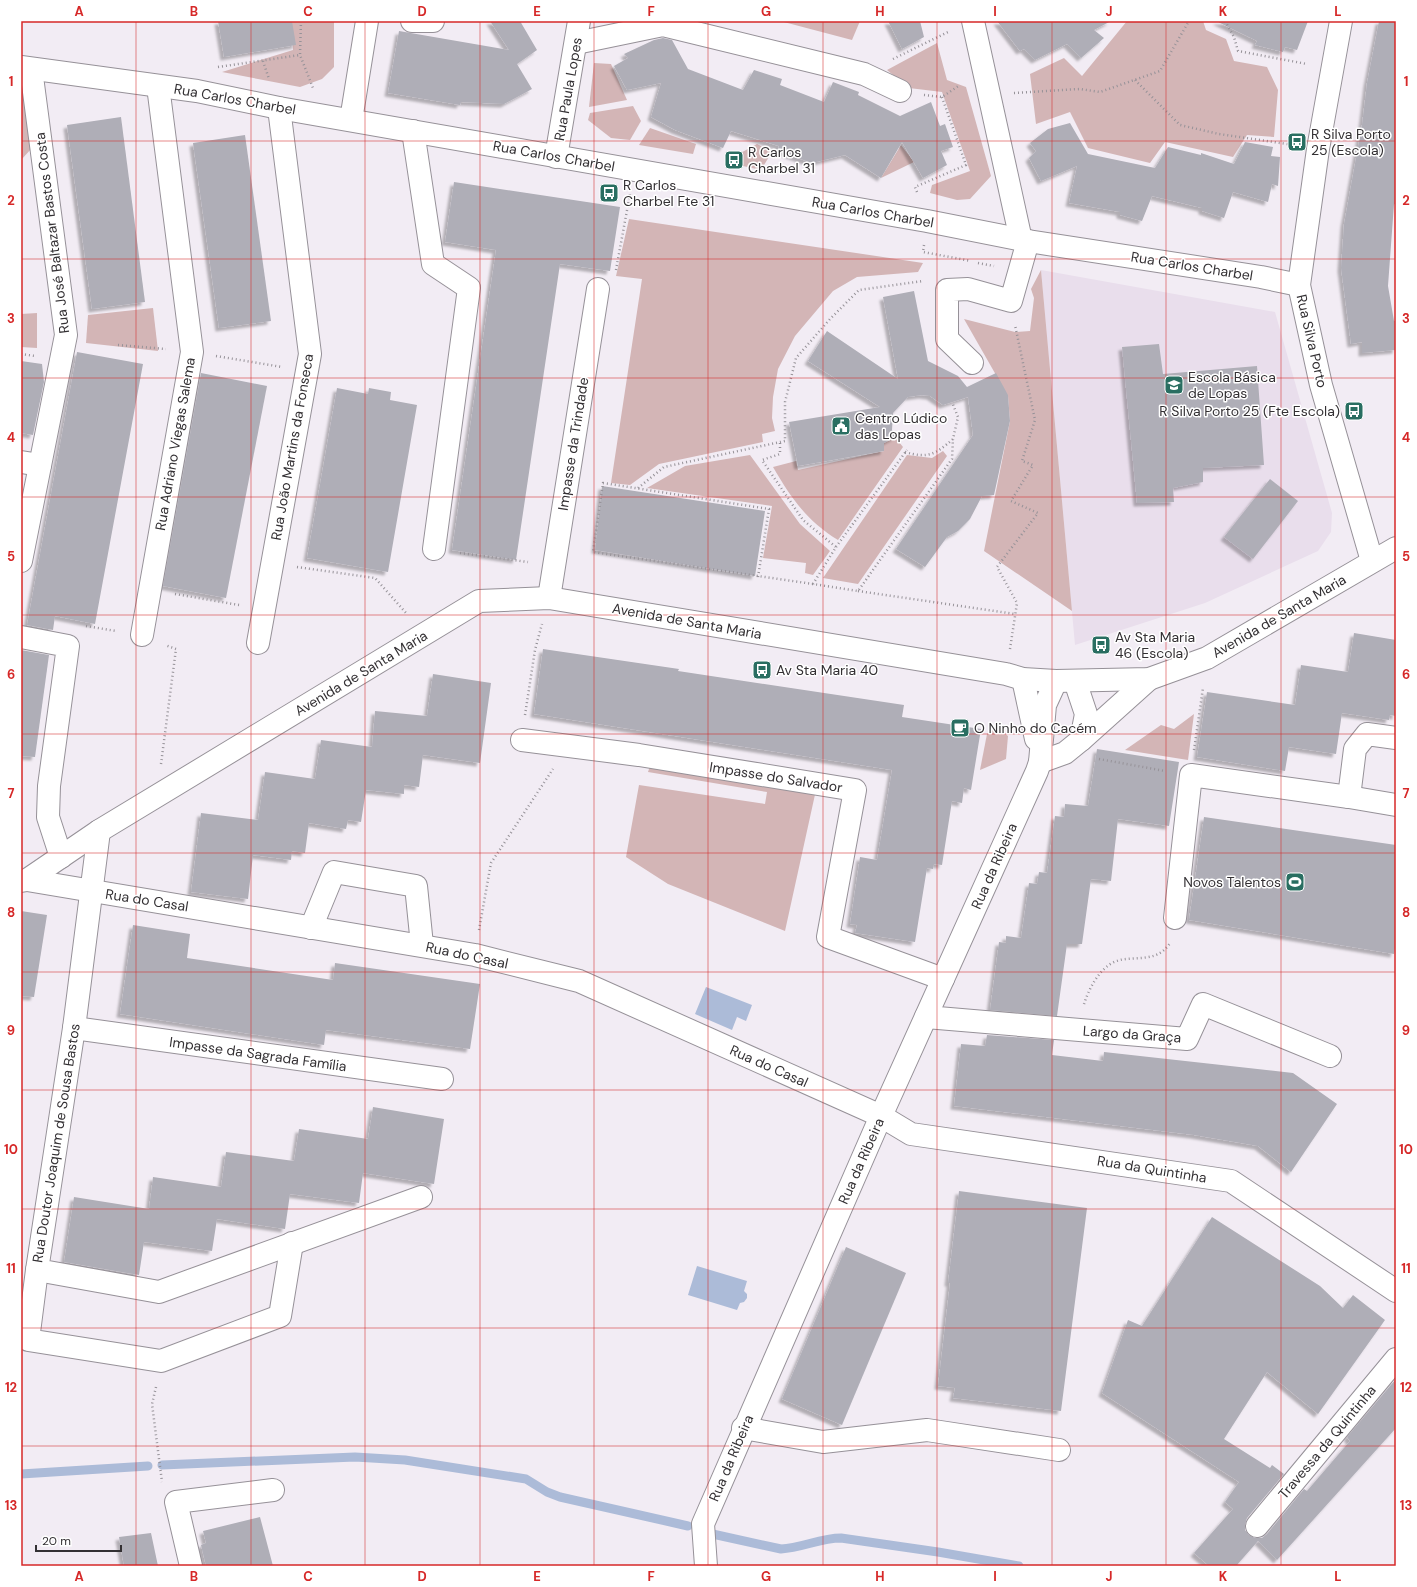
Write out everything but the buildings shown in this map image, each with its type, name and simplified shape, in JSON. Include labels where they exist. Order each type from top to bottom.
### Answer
[{"type":"street","points":[[351,120],[367,21]]},
{"type":"street","points":[[412,21],[433,21]]},
{"type":"street","name":"Rua Paula Lopes","points":[[556,157],[579,21]]},
{"type":"street","name":"Rua Silva Porto","points":[[1341,21],[1318,149],[1299,285],[1321,385],[1372,561]]},
{"type":"street","points":[[964,24],[989,94],[1024,240],[1011,301],[968,289],[947,290],[947,339],[972,363]]},
{"type":"street","points":[[576,43],[663,25],[864,74],[909,92]]},
{"type":"street","name":"Rua Carlos Charbel","points":[[26,68],[197,91],[279,108],[927,221],[1024,240],[1262,277],[1299,285]]},
{"type":"street","name":"Rua José Baltazar Bastos Costa","points":[[21,561],[31,464],[66,335],[26,68]]},
{"type":"street","name":"Rua Adriano Viegas Salema","points":[[142,635],[192,352],[158,86]]},
{"type":"street","name":"Rua João Martins da Fonseca","points":[[258,643],[310,354],[279,108]]},
{"type":"street","points":[[413,132],[433,264],[469,288],[434,549]]},
{"type":"street","name":"Impasse da Trindade","points":[[549,598],[598,289]]},
{"type":"street","name":"Avenida de Santa Maria","points":[[24,881],[99,831],[479,601],[549,598],[1014,677],[1066,681],[1149,679],[1207,658],[1396,548]]},
{"type":"street","points":[[21,637],[68,646],[49,786],[48,817],[61,857]]},
{"type":"street","points":[[1014,677],[1040,762],[1073,747],[1149,679]]},
{"type":"street","points":[[1066,681],[1086,714],[1073,747]]},
{"type":"street","name":"Rua da Ribeira","points":[[706,1566],[702,1524],[881,1116],[1040,762],[1045,706],[1066,681]]},
{"type":"street","points":[[1349,797],[1355,749],[1367,734],[1396,738]]},
{"type":"street","name":"Impasse do Salvador","points":[[522,740],[639,755],[855,790],[828,937],[943,979]]},
{"type":"street","points":[[1175,918],[1191,775],[1396,805]]},
{"type":"street","name":"Rua Doutor Joaquim de Sousa Bastos","points":[[99,831],[74,1028],[36,1270],[159,1292],[422,1197]]},
{"type":"street","points":[[311,928],[334,872],[416,886],[422,945]]},
{"type":"street","name":"Rua do Casal","points":[[24,881],[475,954],[579,981],[881,1116]]},
{"type":"street","name":"Largo da Graça","points":[[926,1017],[1187,1040],[1203,1004],[1330,1056]]},
{"type":"street","name":"Impasse da Sagrada Família","points":[[74,1028],[442,1080]]},
{"type":"street","name":"Rua da Quintinha","points":[[881,1116],[910,1134],[1231,1181],[1396,1291]]},
{"type":"street","points":[[36,1270],[28,1340],[161,1360],[280,1316],[292,1243]]},
{"type":"street","name":"Travessa da Quintinha","points":[[1257,1526],[1396,1359]]},
{"type":"street","points":[[743,1428],[823,1442],[927,1430],[1059,1450]]},
{"type":"street","points":[[191,1566],[176,1502],[273,1490]]},
{"type":"path","points":[[301,21],[300,55],[322,115]]},
{"type":"path","points":[[989,94],[1080,89],[1100,92],[1160,71],[1189,21]]},
{"type":"path","points":[[1225,21],[1234,37],[1238,51],[1333,69]]},
{"type":"path","points":[[864,74],[964,24]]},
{"type":"path","points":[[197,91],[213,68],[300,55]]},
{"type":"path","points":[[1135,79],[1180,125],[1219,134],[1318,149]]},
{"type":"path","points":[[909,92],[942,97],[958,86]]},
{"type":"path","points":[[928,182],[966,165],[942,97]]},
{"type":"path","points":[[598,289],[614,279],[634,170]]},
{"type":"path","points":[[638,488],[664,467],[785,441],[785,402],[796,358],[830,318],[859,290],[928,280],[947,290]]},
{"type":"path","points":[[1011,301],[1035,420],[1022,461],[1033,464],[1011,500],[1038,513],[997,567],[1017,603],[1015,614],[1014,677]]},
{"type":"path","points":[[118,345],[192,352],[307,371]]},
{"type":"path","points":[[858,591],[952,458],[953,439],[958,417],[952,402]]},
{"type":"path","points":[[813,584],[836,547],[906,451],[918,456],[932,455],[953,439]]},
{"type":"path","points":[[780,443],[780,454],[762,460],[803,520],[836,547]]},
{"type":"path","points":[[758,577],[769,509],[603,483],[593,552],[758,577],[1015,614]]},
{"type":"path","points":[[434,549],[554,566]]},
{"type":"path","points":[[272,563],[375,578],[425,634]]},
{"type":"path","points":[[149,590],[264,609]]},
{"type":"path","points":[[142,635],[176,649],[156,796]]},
{"type":"path","points":[[524,718],[535,650]]},
{"type":"path","points":[[1073,747],[1191,775],[1207,658]]},
{"type":"path","points":[[475,954],[491,863],[569,746]]},
{"type":"path","points":[[1076,1030],[1089,990],[1098,976],[1114,962],[1151,957],[1166,950],[1175,935],[1175,918]]},
{"type":"path","points":[[152,1404],[161,1480]]},
{"type":"shaded area","points":[[291,21],[334,21],[334,67],[322,79],[300,87],[222,72],[293,50]]},
{"type":"shaded area","points":[[780,21],[860,21],[852,40]]},
{"type":"shaded area","points":[[1127,21],[1203,21],[1206,30],[1226,39],[1234,61],[1267,67],[1278,90],[1274,137],[1247,135],[1233,157],[1165,142],[1150,163],[1088,148],[1070,112],[1036,124],[1030,74],[1064,58],[1082,76]]},
{"type":"shaded area","points":[[937,43],[947,80],[966,87],[991,176],[970,199],[957,200],[930,193],[932,185],[970,171],[942,92],[909,88],[887,70]]},
{"type":"shaded area","points":[[594,63],[611,64],[627,100],[589,107]]},
{"type":"shaded area","points":[[21,76],[32,148],[21,160]]},
{"type":"shaded area","points":[[633,106],[641,121],[630,140],[611,138],[588,120],[590,113]]},
{"type":"shaded area","points":[[650,128],[696,144],[693,154],[639,145]]},
{"type":"shaded area","points":[[757,144],[772,152],[761,170],[734,164],[735,156]]},
{"type":"shaded area","points":[[901,145],[914,162],[881,178]]},
{"type":"shaded area","points":[[629,219],[923,263],[918,272],[857,277],[833,291],[795,336],[778,369],[773,397],[772,418],[775,431],[762,434],[763,442],[659,464],[630,485],[611,483],[642,279],[616,276]]},
{"type":"shaded area","name":"Escola Básica de Lopas","points":[[1041,270],[1275,312],[1332,513],[1331,532],[1318,551],[1205,603],[1075,645]]},
{"type":"shaded area","points":[[1041,270],[1072,611],[984,551],[1010,421],[1008,396],[964,319],[1015,332],[1030,331],[1034,298],[1031,289]]},
{"type":"shaded area","points":[[153,308],[158,351],[86,343],[88,315]]},
{"type":"shaded area","points":[[37,313],[37,348],[21,347],[21,314]]},
{"type":"shaded area","points":[[895,437],[903,447],[838,540],[827,533],[809,517],[793,499],[773,467],[796,461],[798,470],[884,451],[884,443]]},
{"type":"shaded area","points":[[943,451],[947,456],[858,584],[823,578],[907,455],[932,458]]},
{"type":"shaded area","points":[[750,455],[800,524],[830,551],[813,575],[805,573],[806,563],[763,558],[772,506],[647,488],[685,466]]},
{"type":"shaded area","points":[[1194,714],[1188,760],[1125,750],[1161,725],[1174,729]]},
{"type":"shaded area","points":[[992,730],[1001,731],[1008,736],[1006,759],[980,770],[987,734]]},
{"type":"shaded area","points":[[652,760],[816,790],[785,931],[668,884],[626,857],[639,785],[765,804],[767,792],[648,772]]},
{"type":"water","points":[[706,987],[752,1005],[746,1021],[737,1017],[732,1030],[695,1014]]},
{"type":"water","points":[[697,1266],[747,1281],[744,1291],[747,1294],[747,1298],[744,1302],[740,1303],[737,1310],[688,1295]]},
{"type":"waterway","points":[[162,1465],[355,1457],[405,1460],[526,1479],[547,1492],[560,1497],[688,1526]]},
{"type":"waterway","points":[[21,1474],[148,1466]]},
{"type":"waterway","points":[[708,1533],[781,1549],[833,1538],[841,1538],[938,1552],[1019,1566]]},
{"type":"place","name":"R Silva Porto 25 (Escola)","points":[[1297,142]]},
{"type":"place","name":"R Carlos Charbel 31","points":[[734,160]]},
{"type":"place","name":"R Carlos Charbel Fte 31","points":[[609,193]]},
{"type":"place","name":"Escola Básica de Lopas","points":[[1174,385]]},
{"type":"place","name":"R Silva Porto 25 (Fte Escola)","points":[[1354,411]]},
{"type":"place","name":"Centro Lúdico das Lopas","points":[[841,426]]},
{"type":"place","name":"Av Sta Maria 46 (Escola)","points":[[1101,645]]},
{"type":"place","name":"Av Sta Maria 40","points":[[762,670]]},
{"type":"place","name":"O Ninho do Cacém","points":[[960,728]]},
{"type":"place","name":"Novos Talentos","points":[[1295,882]]}]
